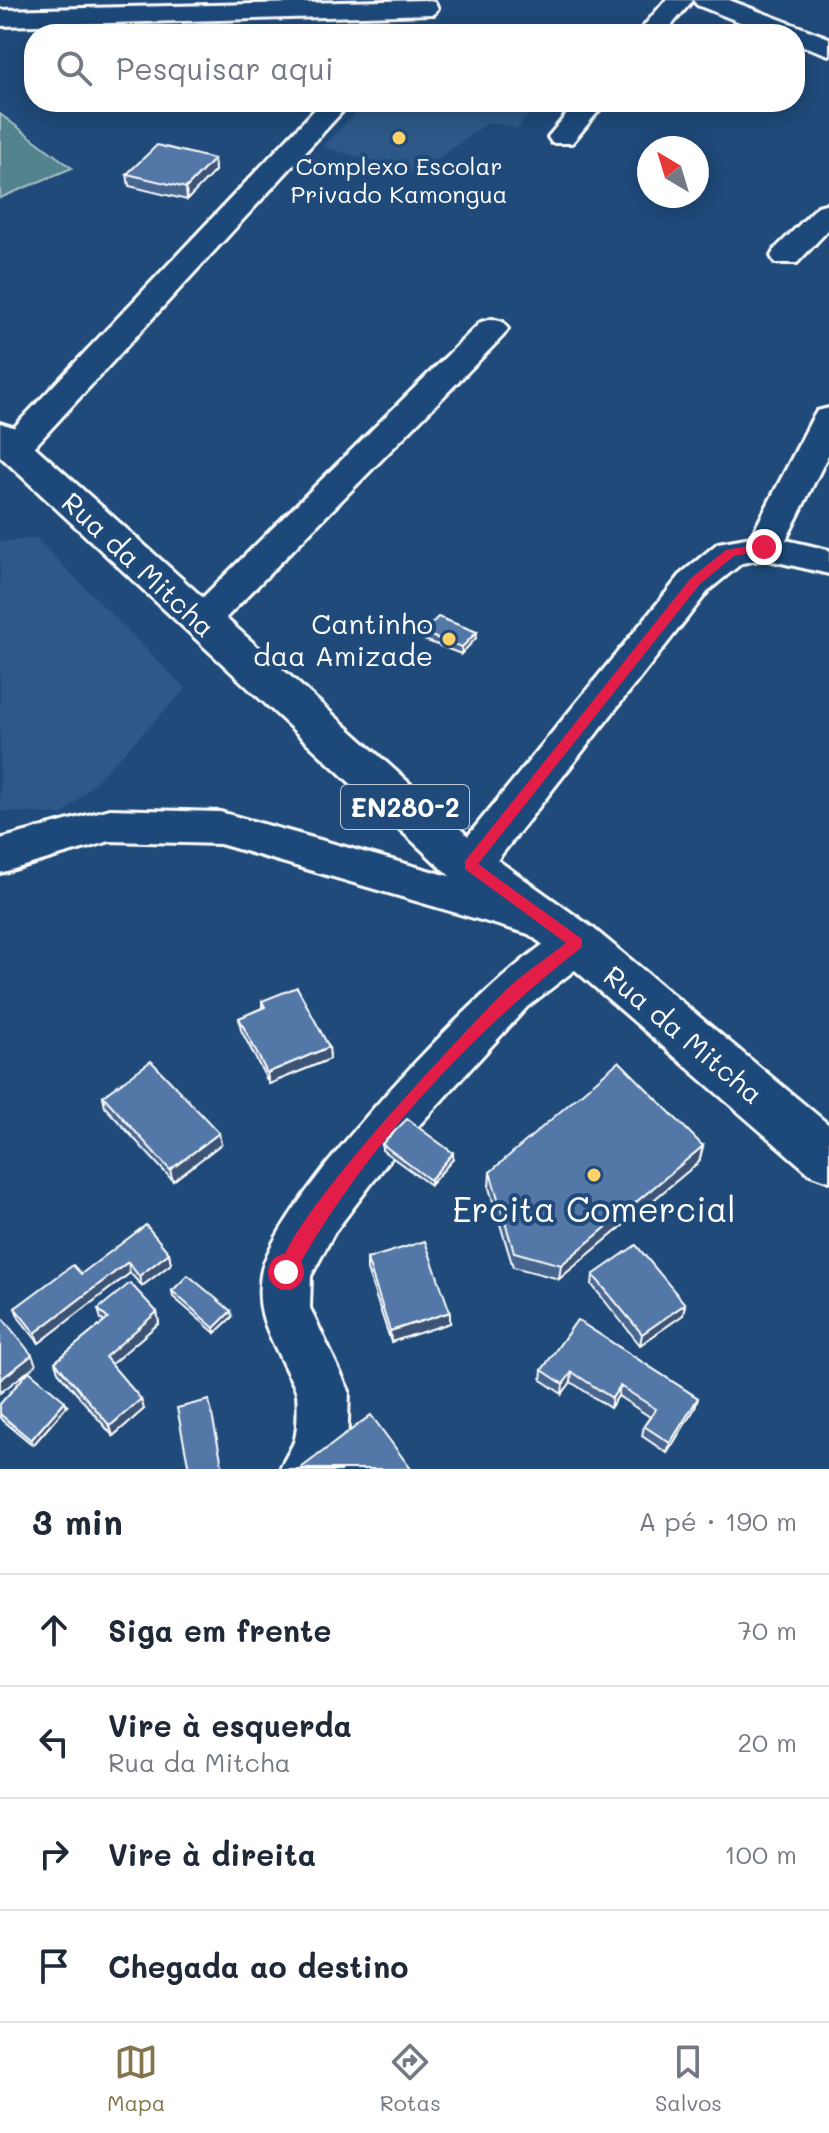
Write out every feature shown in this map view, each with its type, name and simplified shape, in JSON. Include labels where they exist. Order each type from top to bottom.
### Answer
[{"type":"main road","name":"Rua da Mitcha","points":[[7,442],[469,865],[561,932],[828,1155]]},
{"type":"street","points":[[659,24],[680,0]]},
{"type":"street","points":[[706,0],[769,24]]},
{"type":"street","points":[[4,12],[434,4]]},
{"type":"street","points":[[411,24],[434,4]]},
{"type":"street","points":[[805,38],[829,47]]},
{"type":"street","points":[[7,442],[327,112]]},
{"type":"street","points":[[562,137],[583,112]]},
{"type":"street","points":[[786,256],[829,212]]},
{"type":"street","points":[[201,621],[492,329]]},
{"type":"street","points":[[764,547],[829,419]]},
{"type":"street","points":[[469,865],[696,581],[731,552],[764,547],[829,562]]},
{"type":"street","points":[[0,856],[110,825],[220,828],[561,932],[511,994],[383,1131],[317,1217],[286,1272],[284,1310],[323,1391],[320,1452],[307,1469]]},
{"type":"shaded area","name":"Complexo Escolar Privado Kamongua","points":[[358,112],[532,112],[517,129],[489,122],[415,175],[322,146]]},
{"type":"shaded area","points":[[36,538],[186,689],[63,815],[0,811],[0,542]]},
{"type":"green space","points":[[0,114],[72,168],[0,198]]},
{"type":"building","points":[[157,145],[214,159],[186,188],[127,174]]},
{"type":"building","name":"Cantinho daa Amizade","points":[[438,617],[477,632],[462,647],[422,633]]},
{"type":"building","points":[[297,987],[329,1047],[267,1073],[239,1018],[265,1007],[262,1001]]},
{"type":"building","points":[[151,1061],[219,1133],[170,1170],[103,1096]]},
{"type":"building","name":"Ercita Comercial","points":[[619,1061],[703,1146],[561,1265],[514,1252],[490,1172]]},
{"type":"building","points":[[407,1119],[453,1153],[430,1180],[382,1144]]},
{"type":"building","points":[[146,1225],[169,1253],[139,1276],[128,1262],[35,1333],[15,1308],[73,1265],[81,1274]]},
{"type":"building","points":[[425,1241],[450,1312],[390,1331],[367,1259]]},
{"type":"building","points":[[636,1245],[685,1304],[642,1334],[593,1275]]},
{"type":"building","points":[[188,1275],[231,1311],[214,1328],[172,1291]]},
{"type":"building","points":[[130,1283],[157,1312],[105,1357],[141,1399],[110,1426],[55,1362],[108,1319],[98,1309]]},
{"type":"building","points":[[0,1315],[32,1355],[0,1380]]},
{"type":"building","points":[[577,1320],[698,1398],[670,1443],[644,1426],[656,1409],[620,1386],[612,1398],[572,1372],[563,1384],[542,1370]]},
{"type":"building","points":[[29,1371],[65,1401],[31,1440],[0,1414],[0,1404]]},
{"type":"building","points":[[209,1400],[223,1469],[189,1469],[177,1408]]},
{"type":"building","points":[[371,1415],[411,1469],[301,1468]]},
{"type":"place","name":"Complexo Escolar Privado Kamongua","points":[[399,138]]},
{"type":"place","name":"Cantinho daa Amizade","points":[[449,639]]},
{"type":"place","name":"Ercita Comercial","points":[[594,1175]]},
{"type":"route","points":[[286,1272],[317,1217],[383,1131],[511,994],[577,943],[469,865],[696,581],[731,552],[764,547]]}]
